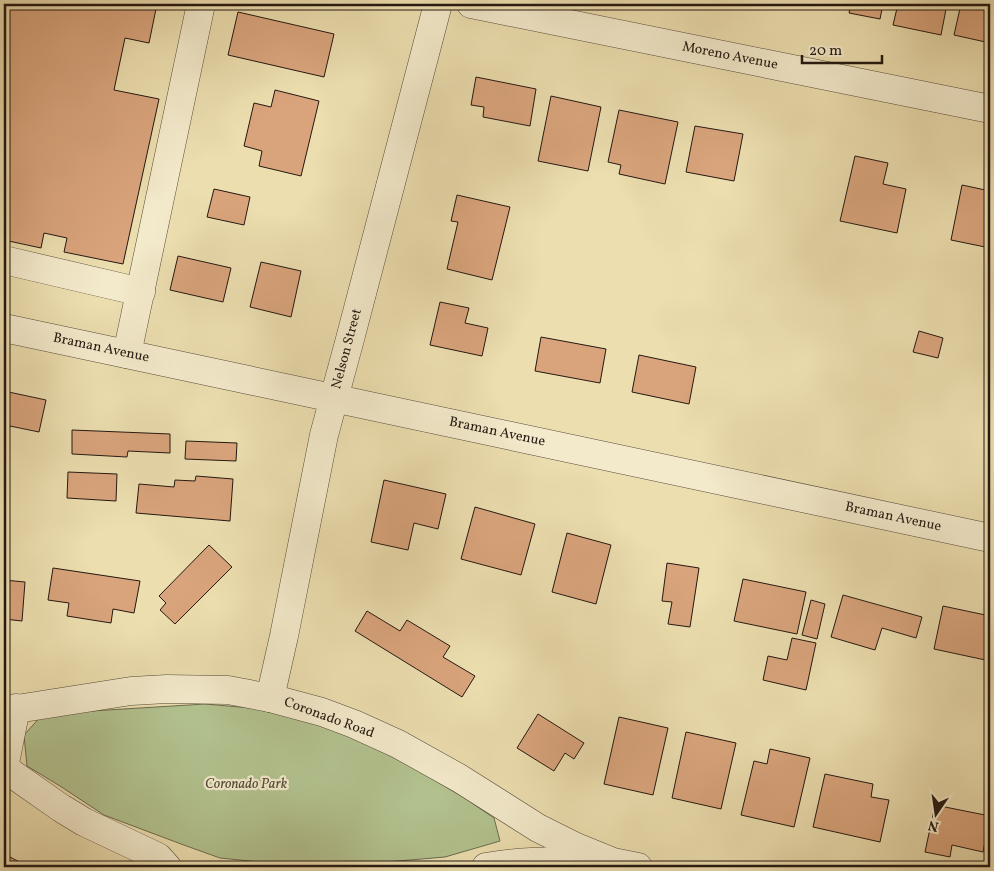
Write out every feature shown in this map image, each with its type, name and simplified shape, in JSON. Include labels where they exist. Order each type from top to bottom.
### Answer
[{"type":"street","points":[[128,354],[201,4]]},
{"type":"street","name":"Nelson Street","points":[[270,698],[324,434],[438,4]]},
{"type":"street","name":"Moreno Avenue","points":[[471,4],[990,109]]},
{"type":"street","points":[[4,260],[141,292]]},
{"type":"street","name":"Braman Avenue","points":[[4,328],[990,538]]},
{"type":"street","name":"Coronado Road","points":[[168,864],[84,822],[4,768],[10,710],[131,691],[167,689],[228,690],[270,698],[322,712],[398,744],[459,778],[538,828],[576,847],[625,864]]},
{"type":"street","name":"Coronado Road","points":[[486,867],[508,863],[559,861],[625,864]]},
{"type":"green space","name":"Coronado Park","points":[[205,704],[263,709],[309,719],[396,757],[494,818],[500,841],[445,857],[339,866],[280,864],[220,858],[104,815],[27,766],[24,735],[43,714]]},
{"type":"building","points":[[4,4],[157,4],[149,43],[125,38],[114,90],[159,99],[123,264],[64,252],[67,238],[44,233],[41,248],[4,240]]},
{"type":"building","points":[[776,4],[804,4],[803,9]]},
{"type":"building","points":[[851,4],[883,4],[880,19],[849,13]]},
{"type":"building","points":[[898,4],[947,4],[941,35],[893,25]]},
{"type":"building","points":[[961,4],[990,4],[990,43],[954,35]]},
{"type":"building","points":[[238,12],[334,34],[324,77],[228,55]]},
{"type":"building","points":[[476,77],[536,89],[530,126],[483,117],[484,107],[471,105]]},
{"type":"building","points":[[275,90],[319,101],[301,176],[259,166],[262,151],[244,146],[254,103],[271,107]]},
{"type":"building","points":[[551,96],[601,107],[588,171],[538,161]]},
{"type":"building","points":[[619,110],[678,122],[665,184],[619,174],[621,165],[608,162]]},
{"type":"building","points":[[695,126],[743,134],[734,181],[686,172]]},
{"type":"building","points":[[855,156],[888,163],[883,184],[906,189],[897,233],[840,221]]},
{"type":"building","points":[[962,185],[990,191],[990,248],[951,240]]},
{"type":"building","points":[[214,189],[250,197],[244,225],[207,217]]},
{"type":"building","points":[[457,195],[510,207],[492,280],[447,269],[458,222],[451,221]]},
{"type":"building","points":[[178,256],[231,268],[223,302],[170,290]]},
{"type":"building","points":[[261,262],[301,271],[291,317],[250,307]]},
{"type":"building","points":[[440,302],[469,308],[465,323],[488,328],[482,356],[430,345]]},
{"type":"building","points":[[919,331],[943,338],[938,358],[913,352]]},
{"type":"building","points":[[541,337],[606,349],[600,383],[535,371]]},
{"type":"building","points":[[639,355],[696,367],[689,404],[632,392]]},
{"type":"building","points":[[4,391],[46,400],[39,432],[10,426],[4,456]]},
{"type":"building","points":[[72,430],[170,434],[170,453],[128,451],[127,457],[72,454]]},
{"type":"building","points":[[186,441],[237,443],[236,461],[185,459]]},
{"type":"building","points":[[68,472],[117,474],[116,501],[67,498]]},
{"type":"building","points":[[196,476],[233,479],[230,521],[136,513],[139,484],[174,487],[175,480],[195,481]]},
{"type":"building","points":[[384,480],[446,494],[438,529],[414,523],[408,550],[371,542]]},
{"type":"building","points":[[475,507],[535,524],[521,575],[461,559]]},
{"type":"building","points":[[567,533],[611,545],[596,604],[552,592]]},
{"type":"building","points":[[209,545],[232,567],[175,624],[160,610],[166,603],[159,596]]},
{"type":"building","points":[[667,563],[699,568],[690,627],[668,624],[672,602],[662,601]]},
{"type":"building","points":[[53,568],[140,581],[134,613],[113,609],[111,623],[67,616],[69,603],[48,600]]},
{"type":"building","points":[[743,579],[806,592],[797,634],[734,621]]},
{"type":"building","points":[[4,580],[25,582],[22,621],[4,619]]},
{"type":"building","points":[[843,595],[922,617],[916,638],[882,628],[875,650],[831,637]]},
{"type":"building","points":[[811,600],[825,604],[817,639],[802,635]]},
{"type":"building","points":[[943,606],[990,616],[990,661],[934,649]]},
{"type":"building","points":[[367,611],[400,631],[407,620],[450,646],[443,657],[475,676],[462,697],[355,631]]},
{"type":"building","points":[[792,638],[816,643],[806,690],[763,680],[768,656],[787,660]]},
{"type":"building","points":[[538,714],[584,743],[574,759],[565,753],[554,771],[517,748]]},
{"type":"building","points":[[619,717],[668,728],[653,795],[604,784]]},
{"type":"building","points":[[686,732],[736,743],[721,809],[672,798]]},
{"type":"building","points":[[770,749],[810,758],[794,827],[741,815],[754,761],[767,764]]},
{"type":"building","points":[[825,774],[873,784],[871,797],[889,800],[880,842],[813,827]]},
{"type":"building","points":[[935,805],[990,816],[983,852],[952,845],[950,857],[925,852]]},
{"type":"building","points":[[10,857],[29,867],[4,867]]}]
